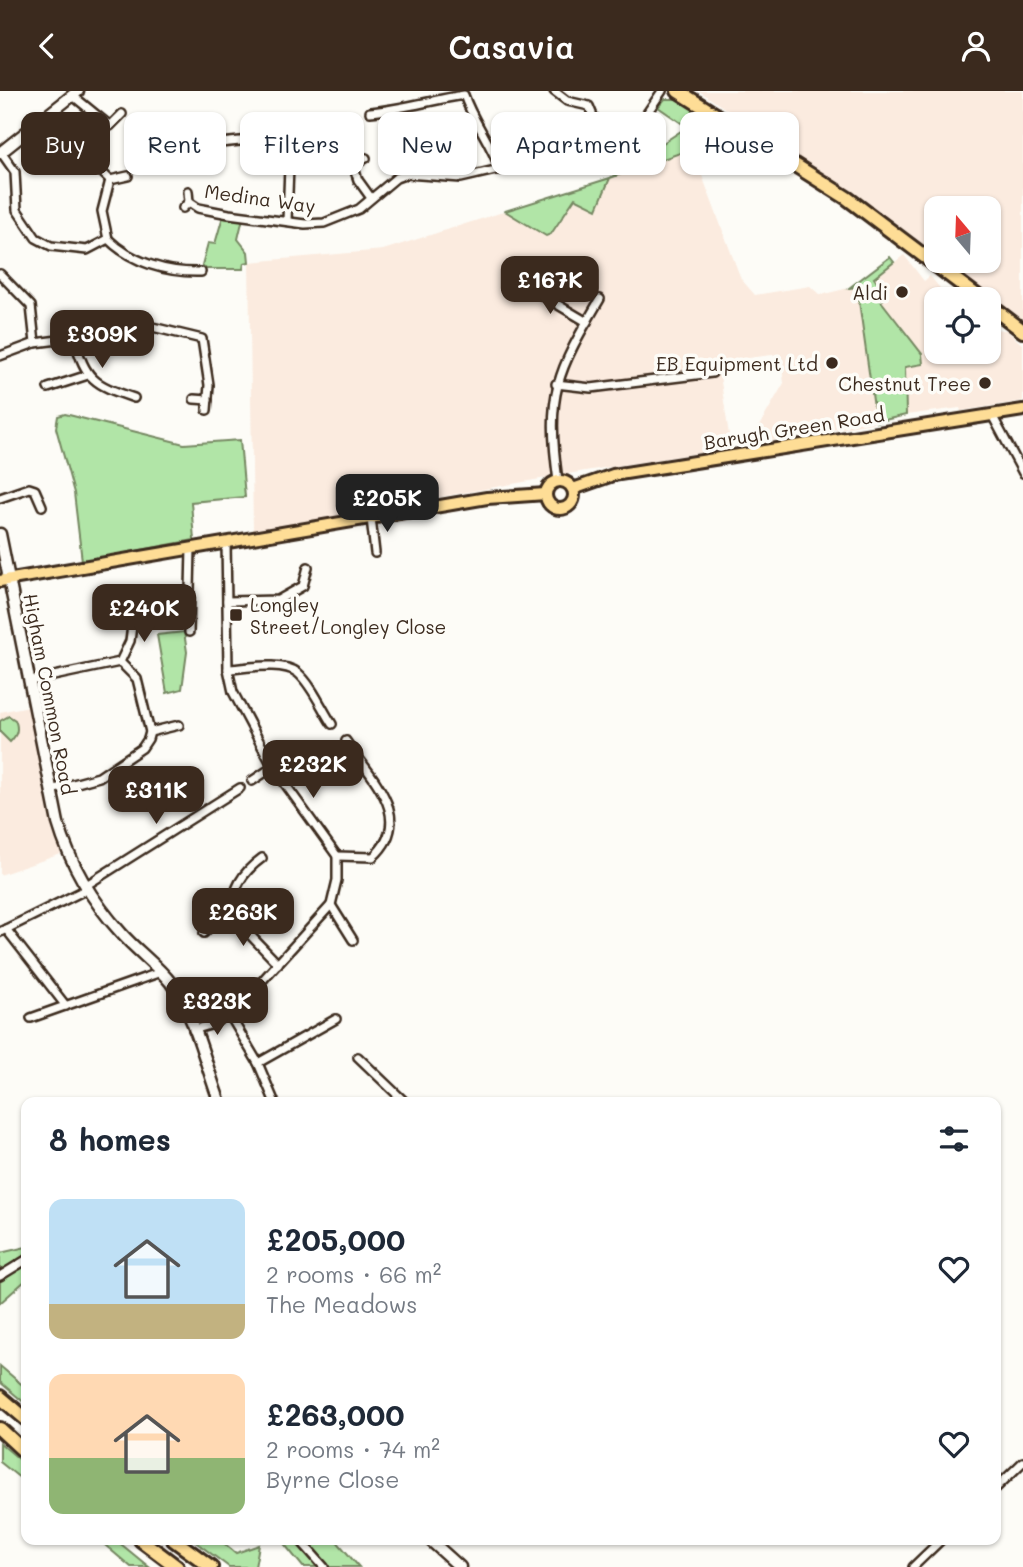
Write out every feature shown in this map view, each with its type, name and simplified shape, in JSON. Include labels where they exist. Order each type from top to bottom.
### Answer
[{"type":"highway","points":[[678,91],[835,189],[965,287]]},
{"type":"highway","points":[[1001,314],[1023,331]]},
{"type":"highway","points":[[0,1397],[21,1415]]},
{"type":"highway","points":[[0,1429],[21,1448]]},
{"type":"highway","points":[[148,1545],[177,1567]]},
{"type":"highway","points":[[181,1545],[211,1567]]},
{"type":"main road","name":"Barugh Green Road","points":[[4,580],[487,498],[546,494],[550,505],[561,509],[572,502],[573,489],[613,475],[1023,410]]},
{"type":"main road","points":[[546,494],[549,486],[558,481],[568,483],[573,489]]},
{"type":"street","points":[[554,91],[567,101],[589,106],[591,112]]},
{"type":"street","name":"Medina Way","points":[[648,112],[662,91]]},
{"type":"street","points":[[108,239],[87,250],[51,246],[36,239],[17,210],[15,172],[0,153],[75,93],[110,127],[121,114]]},
{"type":"street","points":[[370,112],[410,109],[426,101],[464,95],[477,125],[491,145]]},
{"type":"street","points":[[226,142],[260,139],[293,148],[289,166],[287,221]]},
{"type":"street","name":"Medina Way","points":[[188,191],[186,205],[198,208],[287,221],[324,223],[359,209],[407,174],[461,178],[491,172]]},
{"type":"street","points":[[105,175],[110,180]]},
{"type":"street","points":[[358,175],[372,198]]},
{"type":"street","points":[[110,180],[128,176]]},
{"type":"street","points":[[110,180],[102,211],[108,239],[132,258],[169,269],[201,272]]},
{"type":"street","points":[[0,274],[31,306],[35,343]]},
{"type":"street","points":[[528,287],[587,322]]},
{"type":"street","points":[[558,481],[551,418],[556,384],[600,299]]},
{"type":"street","points":[[0,356],[35,343],[74,338],[115,325],[136,324],[202,339],[207,409]]},
{"type":"street","points":[[74,338],[88,376],[106,389],[134,398]]},
{"type":"street","points":[[556,384],[592,388],[712,373]]},
{"type":"street","points":[[48,389],[88,376]]},
{"type":"street","points":[[194,399],[208,400]]},
{"type":"street","points":[[992,415],[1023,473]]},
{"type":"street","points":[[0,498],[29,488],[35,490],[42,506]]},
{"type":"street","points":[[371,518],[375,553]]},
{"type":"street","name":"Higham Common Road","points":[[0,534],[4,580],[30,681],[66,851],[86,887],[123,935],[161,972],[180,996],[218,1097]]},
{"type":"street","points":[[193,1030],[211,1025],[229,1014],[278,964],[331,905],[337,880],[337,856],[273,767],[238,703],[228,669],[226,543]]},
{"type":"street","points":[[189,632],[191,548]]},
{"type":"street","points":[[227,601],[285,598],[303,586],[308,567]]},
{"type":"street","points":[[120,662],[130,641],[133,618],[149,609]]},
{"type":"street","points":[[30,681],[120,662]]},
{"type":"street","points":[[51,790],[99,776],[142,748],[150,731],[137,680],[120,662]]},
{"type":"street","points":[[228,669],[293,671],[302,678],[332,724]]},
{"type":"street","points":[[325,713],[334,708]]},
{"type":"street","points":[[150,731],[179,725]]},
{"type":"street","points":[[337,856],[373,857],[389,839],[392,828],[387,801],[348,745],[342,754]]},
{"type":"street","points":[[252,781],[273,767]]},
{"type":"street","points":[[66,1006],[3,931],[86,887],[240,788]]},
{"type":"street","points":[[204,933],[215,921],[229,913],[235,888],[244,871],[262,858]]},
{"type":"street","points":[[331,905],[353,940]]},
{"type":"street","points":[[229,913],[278,964]]},
{"type":"street","points":[[31,1018],[161,972]]},
{"type":"street","points":[[229,1014],[258,1063],[272,1097]]},
{"type":"street","points":[[258,1063],[336,1019]]},
{"type":"street","points":[[358,1057],[400,1097]]},
{"type":"street","points":[[361,1076],[369,1067]]},
{"type":"street","points":[[0,1276],[21,1263]]},
{"type":"street","points":[[1001,1483],[1023,1462]]},
{"type":"street","points":[[304,1545],[324,1567]]},
{"type":"street","points":[[436,1545],[460,1567]]},
{"type":"street","points":[[913,1567],[936,1545]]},
{"type":"shaded area","points":[[699,91],[1023,91],[1023,321],[1001,304],[1001,287],[979,287],[961,273],[1001,273],[1001,196],[924,196],[924,245],[799,158],[799,112],[730,112]]},
{"type":"shaded area","points":[[680,153],[680,175],[702,175],[741,279],[755,295],[810,286],[820,295],[857,286],[876,422],[748,445],[784,383],[780,354],[718,362],[731,448],[585,471],[253,531],[249,262],[383,250],[618,175],[666,175],[666,158]]},
{"type":"shaded area","points":[[904,255],[924,281],[930,276],[939,287],[924,287],[924,364],[1001,364],[1001,330],[1006,330],[1023,345],[1023,401],[961,411],[960,408],[906,415],[905,367],[922,354],[881,301],[874,278]]},
{"type":"shaded area","points":[[29,706],[61,854],[0,875],[0,712]]},
{"type":"green space","points":[[665,99],[683,99],[703,112],[680,112],[680,122],[658,107]]},
{"type":"green space","points":[[680,132],[680,153],[666,158],[666,141]]},
{"type":"green space","points":[[610,178],[597,209],[575,198],[551,234],[546,236],[505,211]]},
{"type":"green space","points":[[223,216],[243,218],[238,239],[248,252],[249,262],[244,263],[243,269],[206,269],[202,265],[208,243],[215,244]]},
{"type":"green space","points":[[890,257],[894,262],[874,278],[887,296],[881,301],[922,354],[923,364],[905,367],[906,415],[876,422],[857,287],[849,288]]},
{"type":"green space","points":[[65,414],[184,444],[240,440],[245,497],[191,502],[194,540],[82,561],[74,493],[56,428],[58,416]]},
{"type":"green space","points":[[184,632],[187,652],[182,689],[167,693],[157,635]]},
{"type":"green space","points":[[9,716],[15,720],[17,729],[10,742],[0,732],[0,721]]},
{"type":"green space","points":[[21,1248],[21,1284],[0,1303],[0,1253]]},
{"type":"green space","points":[[0,1366],[21,1384],[21,1400],[0,1382]]},
{"type":"green space","points":[[0,1443],[21,1461],[21,1479],[0,1462]]},
{"type":"green space","points":[[105,1545],[122,1545],[149,1567],[131,1567]]},
{"type":"green space","points":[[200,1545],[226,1545],[236,1553],[259,1545],[255,1567],[229,1567]]},
{"type":"green space","points":[[285,1545],[299,1545],[317,1567],[303,1567]]},
{"type":"green space","points":[[309,1545],[340,1545],[359,1567],[329,1567]]},
{"type":"place","name":"Aldi","points":[[902,292]]},
{"type":"place","name":"EB Equipment Ltd","points":[[832,363]]},
{"type":"place","name":"Chestnut Tree","points":[[985,383]]},
{"type":"place","name":"Longley Street/Longley Close","points":[[236,615]]}]
